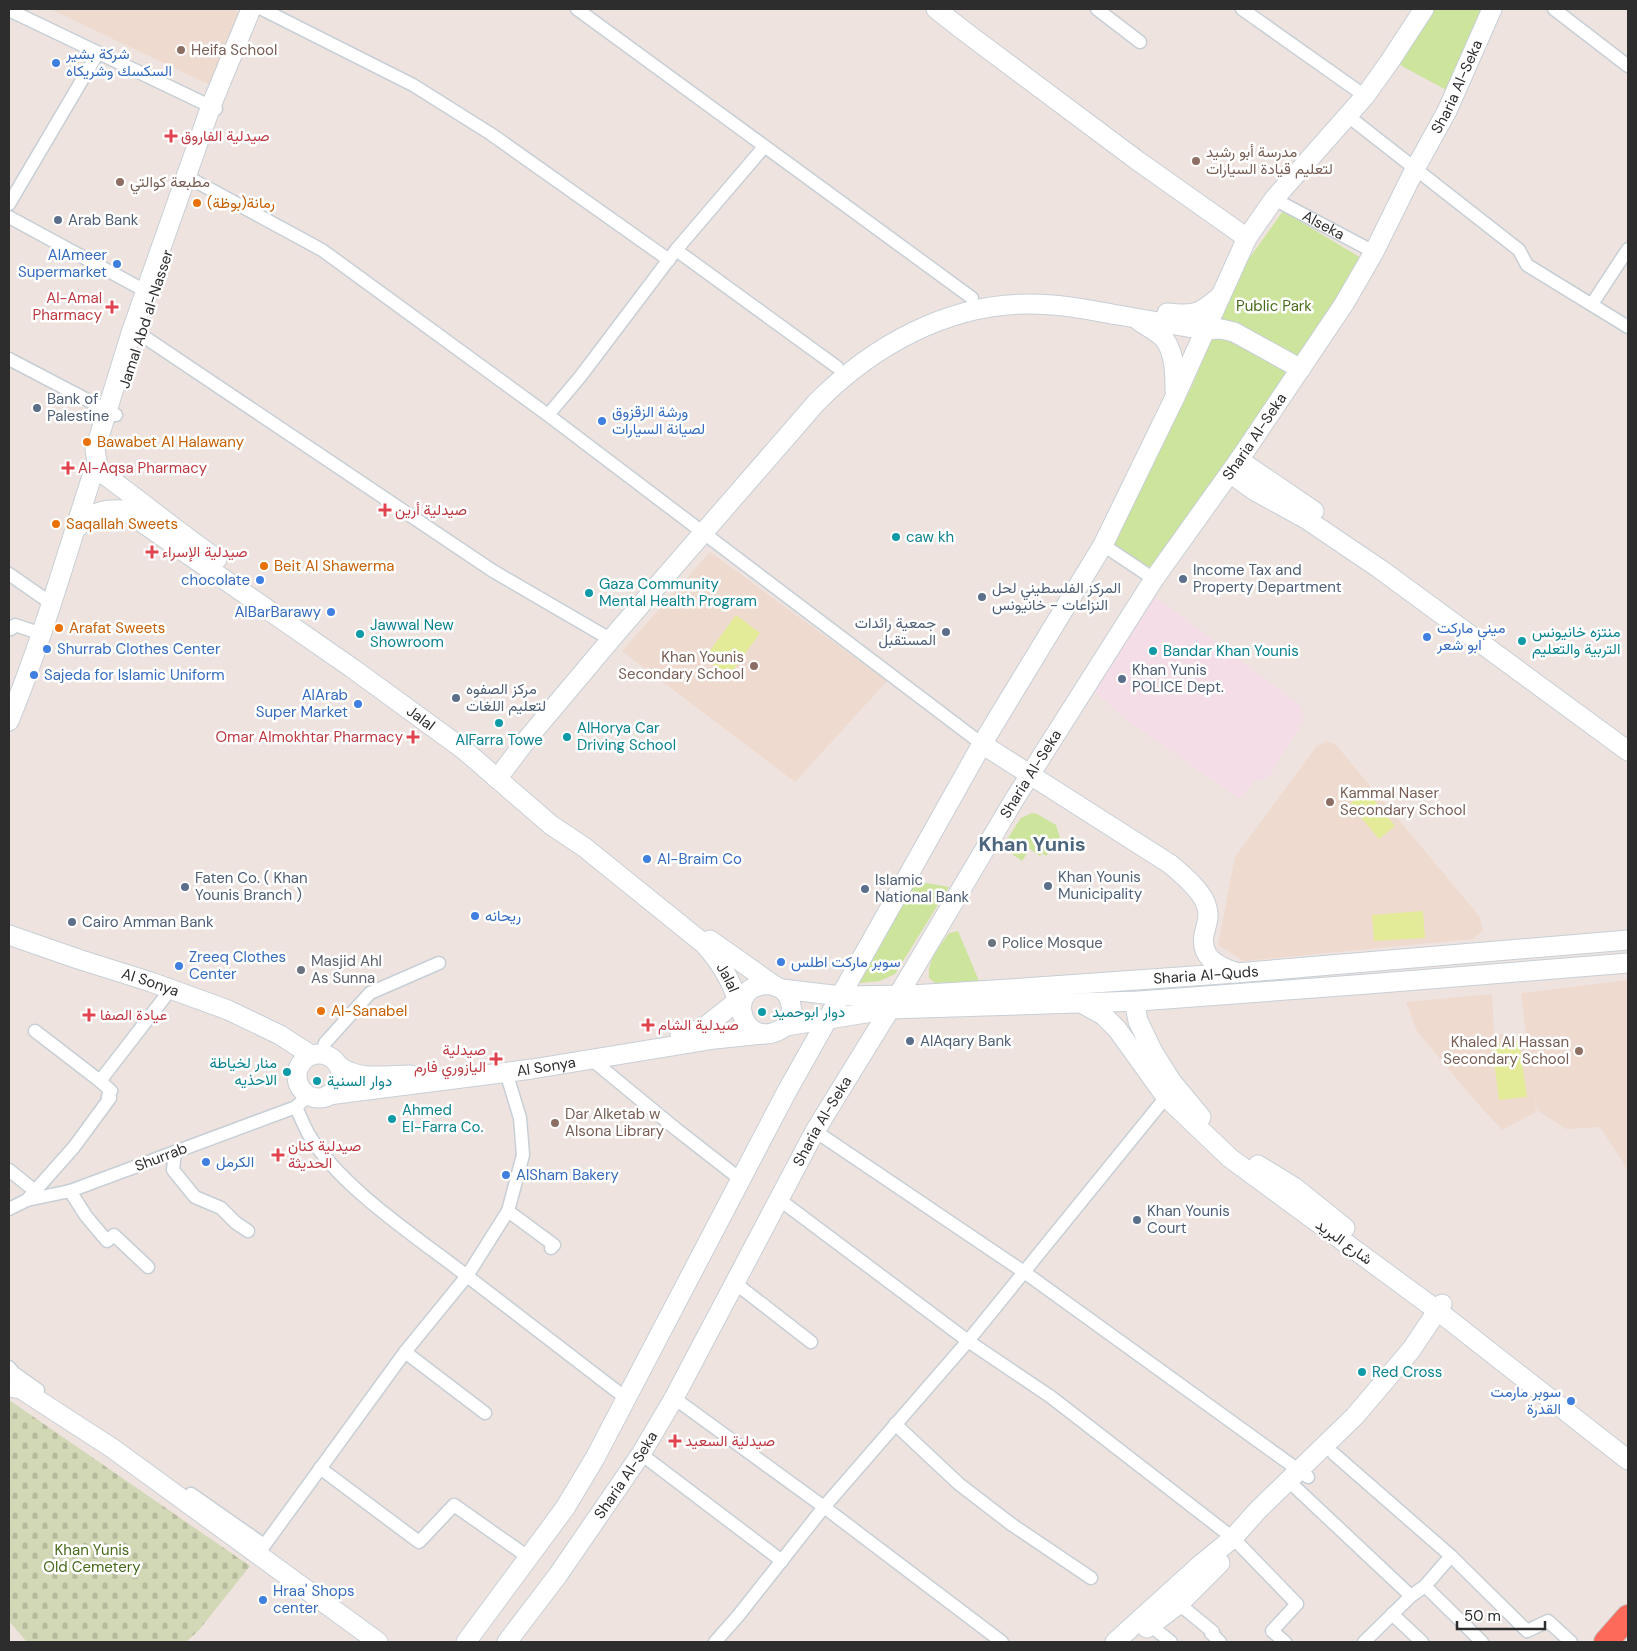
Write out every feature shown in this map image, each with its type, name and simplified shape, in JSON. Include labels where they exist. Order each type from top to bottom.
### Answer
[{"type":"highway","points":[[1606,1642],[1628,1617]]},
{"type":"main road","name":"Jamal Abd al-Nasser","points":[[10,714],[42,634],[96,464],[106,454],[112,413],[148,292],[251,9]]},
{"type":"main road","name":"Jamal Abd al-Nasser","points":[[112,413],[140,334],[148,292],[195,180],[215,108],[262,9]]},
{"type":"main road","points":[[936,9],[1138,161],[1247,238]]},
{"type":"main road","points":[[466,1642],[565,1508],[595,1458],[740,1179],[828,1018],[982,744],[1103,546],[1175,397],[1247,238],[1274,199],[1365,96],[1424,9]]},
{"type":"main road","name":"Sharia Al-Seka","points":[[507,1642],[558,1575],[641,1454],[674,1398],[815,1131],[1017,795],[1154,579],[1234,467],[1344,304],[1374,252],[1446,111],[1492,9]]},
{"type":"main road","points":[[497,771],[528,738],[598,654],[807,397],[837,367],[902,328],[956,303],[972,298],[1000,293],[1052,293],[1183,315],[1193,314],[1206,309],[1220,296]]},
{"type":"main road","points":[[497,771],[643,586],[700,530],[822,396],[850,370],[899,339],[927,326],[967,312],[992,307],[1030,304],[1070,306],[1204,330],[1221,329],[1234,332],[1301,369]]},
{"type":"main road","points":[[1134,318],[1158,334],[1167,344],[1172,354],[1175,369],[1175,397]]},
{"type":"main road","name":"Jalal","points":[[96,464],[194,543],[332,639],[429,711],[554,821],[709,939],[778,987]]},
{"type":"main road","points":[[1234,467],[1315,512],[1628,741]]},
{"type":"main road","points":[[1234,467],[1255,491],[1306,519],[1380,569],[1628,751]]},
{"type":"main road","name":"Jalal","points":[[77,528],[89,516],[100,511],[124,510],[497,771],[550,825],[584,847],[704,943],[716,956],[742,1003]]},
{"type":"main road","points":[[982,744],[1170,864],[1183,875],[1194,886],[1207,905],[1208,921],[1204,935],[1206,954],[1218,966],[1236,973]]},
{"type":"main road","points":[[971,764],[984,761],[1001,768],[1013,780],[1017,795]]},
{"type":"main road","name":"Al Sonya","points":[[9,935],[228,1010],[316,1055],[334,1060],[345,1070],[354,1074],[368,1076],[425,1075],[692,1032],[702,1029],[742,1003]]},
{"type":"main road","name":"Sharia Al-Quds","points":[[776,1030],[894,1002],[1010,989],[1236,973],[1628,940]]},
{"type":"main road","name":"Sharia Al-Quds","points":[[778,987],[894,1002],[1081,1003],[1138,1001],[1628,963]]},
{"type":"main road","points":[[776,1030],[790,1021],[792,1012],[788,995],[778,987],[767,984],[759,985],[742,1003],[749,1028],[756,1032],[776,1030],[800,1035],[807,1042],[807,1056]]},
{"type":"main road","name":"شارع البريد","points":[[1138,1001],[1136,1011],[1138,1021],[1153,1052],[1172,1082],[1212,1130],[1244,1156],[1294,1187],[1628,1460]]},
{"type":"main road","name":"شارع البريد","points":[[1081,1003],[1103,1015],[1117,1029],[1166,1097],[1230,1158],[1444,1311],[1590,1422],[1628,1448]]},
{"type":"main road","name":"Al Sonya","points":[[303,1101],[328,1095],[506,1072],[776,1030]]},
{"type":"main road","points":[[303,1101],[298,1071],[301,1064],[316,1055]]},
{"type":"main road","points":[[328,1095],[334,1092],[341,1080],[339,1066]]},
{"type":"main road","points":[[1300,1478],[1334,1454],[1394,1386],[1422,1350],[1444,1311]]},
{"type":"main road","points":[[1132,1642],[1150,1624],[1179,1604],[1237,1541],[1300,1478],[1320,1451],[1355,1416],[1444,1311]]},
{"type":"main road","points":[[9,1388],[21,1389],[261,1549],[378,1642]]},
{"type":"main road","points":[[1115,1642],[1200,1565],[1237,1541]]},
{"type":"street","points":[[262,9],[413,85],[673,255],[837,367]]},
{"type":"street","points":[[577,9],[972,298]]},
{"type":"street","points":[[1097,9],[1140,42]]},
{"type":"street","points":[[1242,9],[1365,96]]},
{"type":"street","points":[[1554,9],[1628,66]]},
{"type":"street","points":[[9,10],[215,108]]},
{"type":"street","points":[[9,204],[98,53]]},
{"type":"street","points":[[1348,116],[1519,250],[1527,265],[1628,327]]},
{"type":"street","points":[[548,415],[580,377],[673,255],[764,147]]},
{"type":"street","points":[[195,180],[322,250],[548,415],[982,744]]},
{"type":"street","name":"Alseka","points":[[1274,199],[1374,252]]},
{"type":"street","points":[[9,217],[148,292]]},
{"type":"street","points":[[1592,304],[1628,249]]},
{"type":"street","points":[[140,334],[493,571],[603,635]]},
{"type":"street","points":[[9,359],[112,413]]},
{"type":"street","points":[[1103,546],[1154,579]]},
{"type":"street","points":[[9,574],[52,604]]},
{"type":"street","points":[[9,628],[15,626],[42,634]]},
{"type":"street","points":[[316,1055],[370,994],[439,964]]},
{"type":"street","points":[[100,1081],[171,989]]},
{"type":"street","points":[[9,1170],[31,1196],[74,1147],[110,1098],[108,1096],[111,1090],[35,1031]]},
{"type":"street","points":[[591,1059],[740,1179]]},
{"type":"street","points":[[9,1367],[14,1373],[261,1549],[405,1352],[467,1276],[508,1211],[523,1155],[520,1118],[506,1072]]},
{"type":"street","points":[[715,1642],[824,1507],[968,1340],[1166,1097]]},
{"type":"street","points":[[303,1101],[309,1134],[325,1157],[358,1191],[626,1399]]},
{"type":"street","name":"Shurrab","points":[[9,1209],[31,1196],[70,1191],[303,1101]]},
{"type":"street","points":[[815,1131],[1024,1272],[1300,1478],[1411,1596]]},
{"type":"street","points":[[175,1152],[173,1170],[195,1197],[221,1208],[236,1223],[248,1231]]},
{"type":"street","points":[[70,1191],[86,1216],[107,1241],[114,1235],[148,1267]]},
{"type":"street","points":[[780,1200],[968,1340],[1051,1397],[1237,1541],[1297,1604],[1272,1632],[1285,1642]]},
{"type":"street","points":[[508,1211],[554,1245],[550,1248]]},
{"type":"street","points":[[735,1283],[811,1342]]},
{"type":"street","points":[[405,1352],[485,1413]]},
{"type":"street","points":[[674,1398],[824,1507],[1002,1642]]},
{"type":"street","points":[[895,1424],[959,1484],[1011,1524],[1091,1578]]},
{"type":"street","points":[[641,1454],[782,1561]]},
{"type":"street","points":[[1334,1454],[1451,1556],[1527,1630],[1548,1621],[1571,1642]]},
{"type":"street","points":[[320,1468],[419,1542],[454,1505],[528,1557]]},
{"type":"street","points":[[1364,1642],[1411,1596],[1425,1586],[1451,1556]]},
{"type":"street","points":[[1425,1586],[1482,1642]]},
{"type":"street","points":[[1179,1604],[1213,1632],[1211,1633],[1220,1642]]},
{"type":"street","points":[[1392,1614],[1422,1642]]},
{"type":"street","points":[[1150,1624],[1171,1642]]},
{"type":"shaded area","name":"Heifa School","points":[[50,9],[233,9],[241,14],[210,85]]},
{"type":"shaded area","name":"Khan Younis Secondary School","points":[[710,552],[887,681],[795,782],[622,651]]},
{"type":"shaded area","points":[[1150,593],[1301,706],[1304,720],[1269,777],[1253,782],[1240,799],[1129,722],[1093,690]]},
{"type":"shaded area","name":"Kammal Naser Secondary School","points":[[1326,741],[1336,745],[1480,917],[1483,931],[1473,939],[1244,961],[1218,945],[1235,857],[1316,747]]},
{"type":"shaded area","points":[[1628,980],[1628,1170],[1600,1127],[1566,1129],[1537,1110],[1534,1092],[1536,1112],[1502,1130],[1417,1031],[1406,1002],[1492,994],[1494,1034],[1526,1034],[1521,993]]},
{"type":"green space","points":[[1430,9],[1487,9],[1450,92],[1400,65]]},
{"type":"green space","name":"Public Park","points":[[1283,211],[1361,258],[1304,349],[1256,417],[1154,571],[1111,543],[1193,384],[1231,284]]},
{"type":"green space","points":[[736,615],[760,633],[729,676],[704,659]]},
{"type":"green space","points":[[1366,790],[1395,826],[1379,839],[1350,804]]},
{"type":"green space","points":[[1032,813],[1056,825],[1060,838],[1046,856],[1042,853],[1040,856],[1030,849],[1022,861],[1002,847],[1021,818]]},
{"type":"green space","points":[[915,881],[949,887],[895,974],[880,981],[860,983],[858,981]]},
{"type":"green space","points":[[1423,911],[1425,938],[1374,941],[1372,915]]},
{"type":"green space","points":[[958,931],[979,981],[935,983],[929,978],[932,960],[949,933]]},
{"type":"green space","points":[[1519,1041],[1527,1097],[1499,1100],[1492,1044]]},
{"type":"green space","name":"Khan Yunis Old Cemetery","points":[[9,1400],[250,1566],[199,1630],[186,1642],[27,1642],[9,1621]]},
{"type":"place","name":"Heifa School","points":[[181,50]]},
{"type":"place","name":"شركة بشير السكسك وشريكاه","points":[[56,63]]},
{"type":"place","name":"صيدلية الفاروق","points":[[171,136]]},
{"type":"place","name":"مدرسة أبو رشيد لتعليم قيادة السيارات","points":[[1196,161]]},
{"type":"place","name":"مطبعة كوالتي","points":[[120,182]]},
{"type":"place","name":"رمانة(بوظة)","points":[[197,203]]},
{"type":"place","name":"Arab Bank","points":[[58,220]]},
{"type":"place","name":"AlAmeer Supermarket","points":[[117,264]]},
{"type":"place","name":"Al-Amal Pharmacy","points":[[112,307]]},
{"type":"place","name":"Bank of Palestine","points":[[37,408]]},
{"type":"place","name":"ورشة الزقزوق لصيانة السيارات","points":[[602,421]]},
{"type":"place","name":"Bawabet Al Halawany","points":[[87,442]]},
{"type":"place","name":"Al-Aqsa Pharmacy","points":[[68,468]]},
{"type":"place","name":"صيدلية أرين","points":[[385,510]]},
{"type":"place","name":"Saqallah Sweets","points":[[56,524]]},
{"type":"place","name":"caw kh","points":[[896,537]]},
{"type":"place","name":"صيدلية الإسراء","points":[[152,552]]},
{"type":"place","name":"Beit Al Shawerma","points":[[264,566]]},
{"type":"place","name":"Income Tax and Property Department","points":[[1183,579]]},
{"type":"place","name":"chocolate","points":[[260,580]]},
{"type":"place","name":"Gaza Community Mental Health Program","points":[[589,593]]},
{"type":"place","name":"المركز الفلسطيني لحل النزاعات - خانيونس","points":[[982,597]]},
{"type":"place","name":"AlBarBarawy","points":[[331,612]]},
{"type":"place","name":"Arafat Sweets","points":[[59,628]]},
{"type":"place","name":"جمعية رائدات المستقبل","points":[[946,632]]},
{"type":"place","name":"Jawwal New Showroom","points":[[360,634]]},
{"type":"place","name":"ميني ماركت ابو شعر","points":[[1427,637]]},
{"type":"place","name":"منتزه خانيونس التربية والتعليم","points":[[1522,641]]},
{"type":"place","name":"Shurrab Clothes Center","points":[[47,649]]},
{"type":"place","name":"Bandar Khan Younis","points":[[1153,651]]},
{"type":"place","name":"Khan Younis Secondary School","points":[[754,666]]},
{"type":"place","name":"Sajeda for Islamic Uniform","points":[[34,675]]},
{"type":"place","name":"Khan Yunis POLICE Dept.","points":[[1122,679]]},
{"type":"place","name":"مركز الصفوه لتعليم اللغات","points":[[456,698]]},
{"type":"place","name":"AlArab Super Market","points":[[358,704]]},
{"type":"place","name":"AlFarra Towe","points":[[499,723]]},
{"type":"place","name":"Omar Almokhtar Pharmacy","points":[[413,737]]},
{"type":"place","name":"AlHorya Car Driving School","points":[[567,737]]},
{"type":"place","name":"Kammal Naser Secondary School","points":[[1330,802]]},
{"type":"place","name":"Al-Braim Co","points":[[647,859]]},
{"type":"place","name":"Khan Younis Municipality","points":[[1048,886]]},
{"type":"place","name":"Faten Co. ( Khan Younis Branch )","points":[[185,887]]},
{"type":"place","name":"Islamic National Bank","points":[[865,889]]},
{"type":"place","name":"ريحانه","points":[[475,916]]},
{"type":"place","name":"Cairo Amman Bank","points":[[72,922]]},
{"type":"place","name":"Police Mosque","points":[[992,943]]},
{"type":"place","name":"سوبر ماركت اطلس","points":[[781,962]]},
{"type":"place","name":"Zreeq Clothes Center","points":[[179,966]]},
{"type":"place","name":"Masjid Ahl As Sunna","points":[[301,970]]},
{"type":"place","name":"Al-Sanabel","points":[[321,1011]]},
{"type":"place","name":"دوار ابوحميد","points":[[762,1012]]},
{"type":"place","name":"عيادة الصفا","points":[[89,1015]]},
{"type":"place","name":"صيدلية الشام","points":[[648,1025]]},
{"type":"place","name":"AlAqary Bank","points":[[910,1041]]},
{"type":"place","name":"Khaled Al Hassan Secondary School","points":[[1579,1051]]},
{"type":"place","name":"صيدلية اليازوري فارم","points":[[496,1059]]},
{"type":"place","name":"منار لخياطة الاحذيه","points":[[287,1072]]},
{"type":"place","name":"دوار السنية","points":[[317,1081]]},
{"type":"place","name":"Ahmed El-Farra Co.","points":[[392,1119]]},
{"type":"place","name":"Dar Alketab w Alsona Library","points":[[555,1123]]},
{"type":"place","name":"صيدلية كنان الحديثة","points":[[278,1155]]},
{"type":"place","name":"الكرمل","points":[[206,1162]]},
{"type":"place","name":"AlSham Bakery","points":[[506,1175]]},
{"type":"place","name":"Khan Younis Court","points":[[1137,1220]]},
{"type":"place","name":"Red Cross","points":[[1362,1372]]},
{"type":"place","name":"سوبر مارمت القدرة","points":[[1571,1401]]},
{"type":"place","name":"صيدلية السعيد","points":[[675,1441]]},
{"type":"place","name":"Hraa' Shops center","points":[[263,1600]]},
{"type":"district","name":"Khan Yunis","points":[[1032,844]]}]
